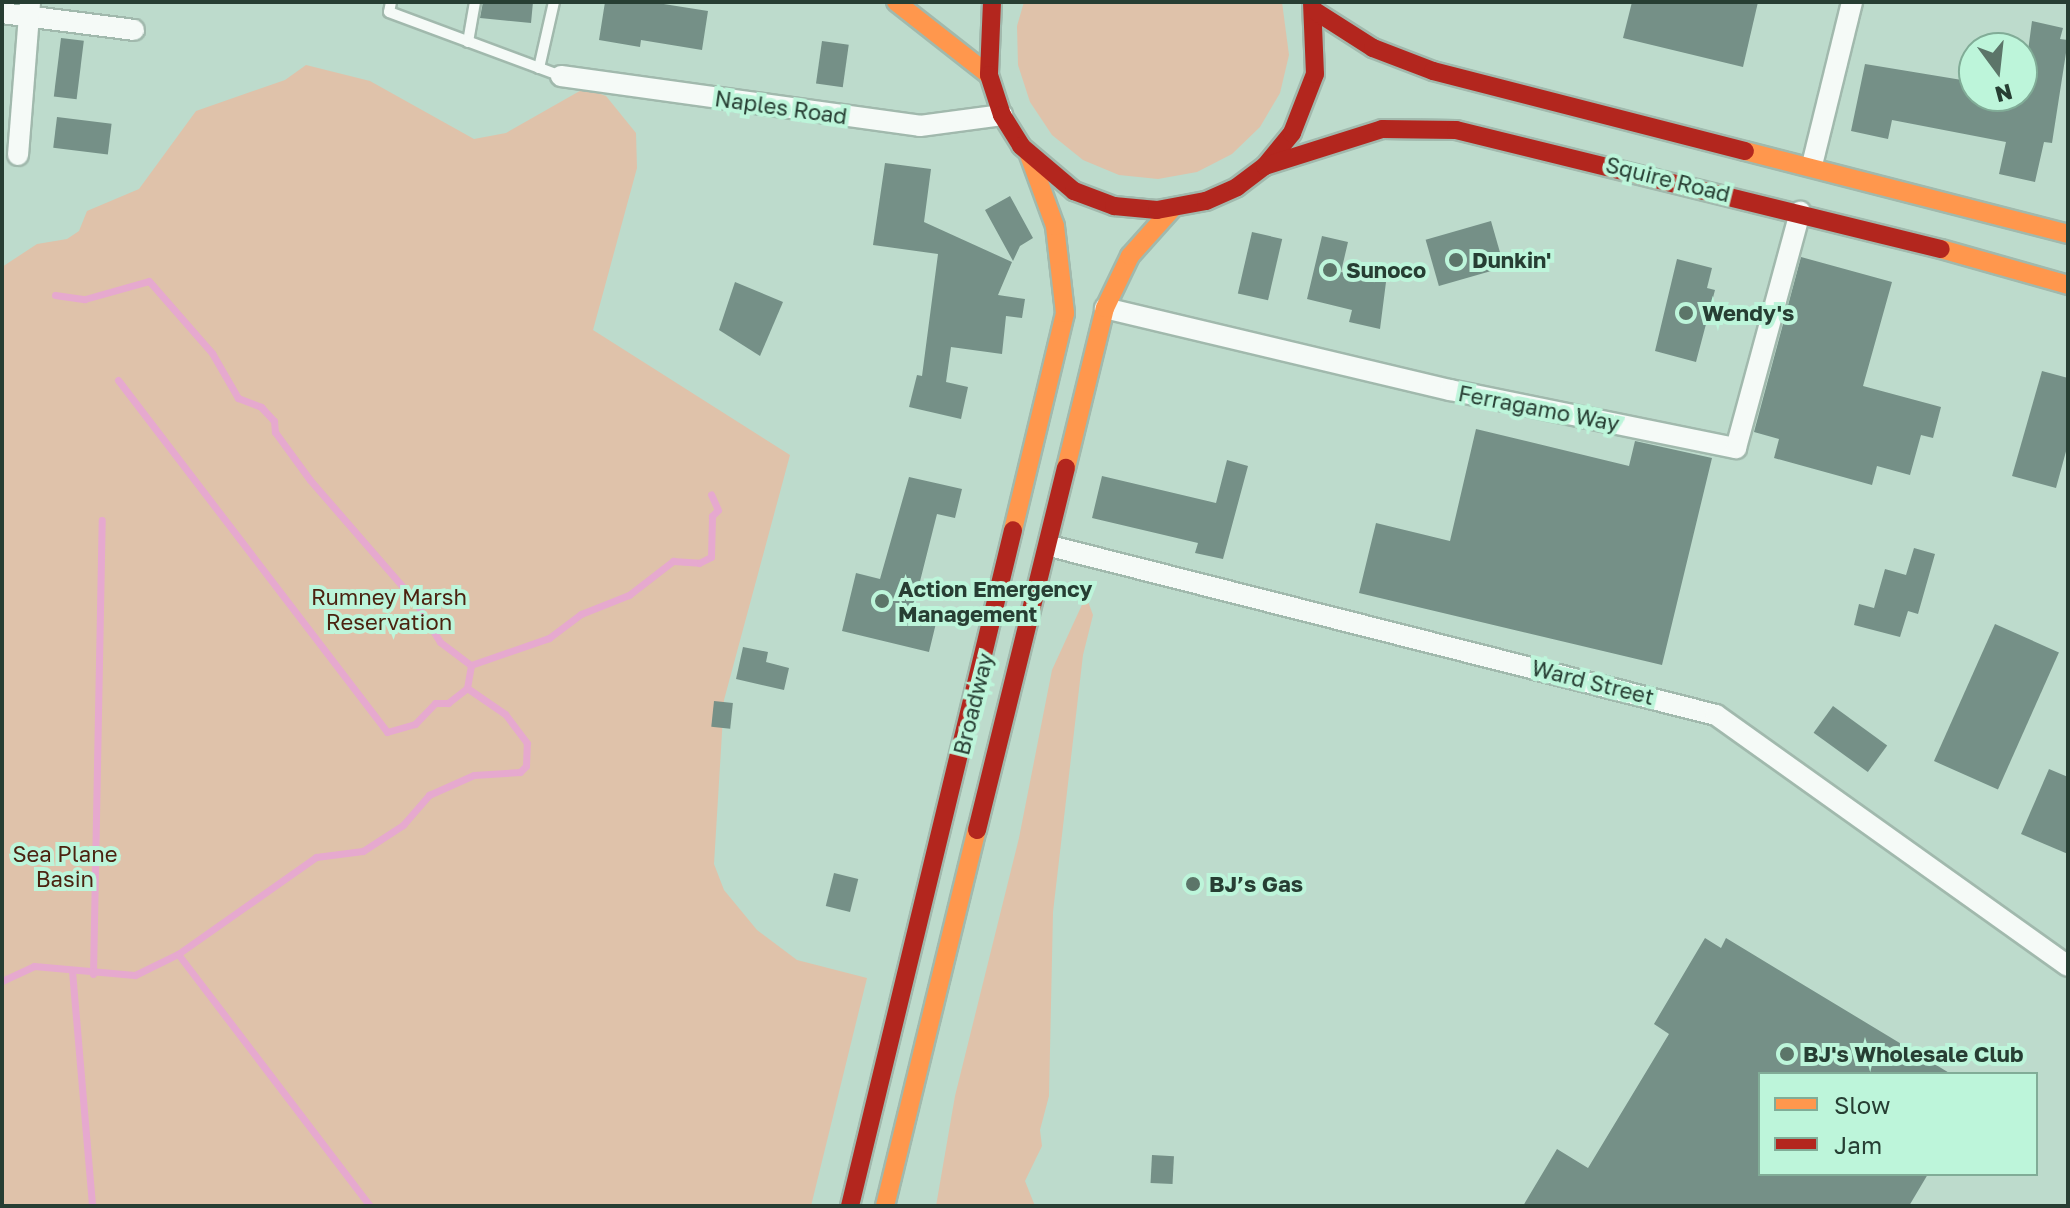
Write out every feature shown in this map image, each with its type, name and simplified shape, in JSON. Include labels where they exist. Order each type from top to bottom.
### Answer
[{"type":"main road","points":[[896,2],[989,75]]},
{"type":"main road","points":[[992,2],[989,75],[1002,115],[1029,155],[1062,184],[1087,197],[1129,208],[1172,209],[1222,194],[1265,166],[1292,133],[1310,95],[1318,53],[1313,6]]},
{"type":"main road","points":[[1313,6],[1373,48],[1433,71],[1812,165],[2068,234]]},
{"type":"main road","name":"Squire Road","points":[[1265,166],[1364,133],[1427,127],[1546,150],[1800,212],[2068,285]]},
{"type":"main road","name":"Broadway","points":[[850,1206],[1065,313],[1055,226],[1029,155]]},
{"type":"main road","name":"Broadway","points":[[885,1206],[1050,546],[1105,308],[1130,256],[1172,209]]},
{"type":"street","points":[[1812,165],[1852,2]]},
{"type":"street","points":[[18,155],[29,9]]},
{"type":"street","points":[[2,13],[29,9],[134,30]]},
{"type":"street","name":"Naples Road","points":[[561,76],[920,126],[1002,115]]},
{"type":"street","name":"Ferragamo Way","points":[[1105,308],[1450,390],[1736,448],[1800,212]]},
{"type":"street","name":"Ward Street","points":[[1050,546],[1716,715],[2068,966]]},
{"type":"lane","points":[[391,2],[389,12],[561,76]]},
{"type":"lane","points":[[468,42],[475,2]]},
{"type":"lane","points":[[539,68],[554,2]]},
{"type":"green space","points":[[1024,2],[1282,2],[1289,55],[1280,93],[1260,127],[1232,154],[1197,172],[1158,179],[1119,175],[1083,160],[1052,135],[1030,102],[1018,65],[1017,26]]},
{"type":"green space","name":"Rumney Marsh Reservation","points":[[306,65],[370,81],[474,139],[506,133],[585,88],[606,96],[636,133],[637,168],[593,330],[790,455],[724,700],[714,864],[724,890],[757,930],[797,960],[867,978],[811,1206],[2,1206],[2,267],[37,244],[67,239],[79,231],[87,211],[139,189],[196,111],[285,80]]},
{"type":"green space","points":[[1086,596],[1093,615],[1083,655],[1053,912],[1049,1096],[1040,1130],[1042,1146],[1025,1181],[1035,1206],[936,1206],[955,1096],[1019,838],[1052,670]]},
{"type":"building","points":[[483,2],[533,2],[531,23],[480,18]]},
{"type":"building","points":[[605,2],[651,2],[708,11],[702,50],[641,40],[640,47],[599,40]]},
{"type":"building","points":[[1632,2],[1758,2],[1743,67],[1623,38]]},
{"type":"building","points":[[2032,21],[2063,28],[2060,39],[2068,40],[2052,143],[2044,142],[2035,182],[1999,174],[2006,142],[1892,120],[1888,139],[1851,131],[1865,64],[1958,79],[1958,112],[2038,112],[2038,32],[2031,32]]},
{"type":"building","points":[[61,38],[84,41],[77,99],[54,97]]},
{"type":"building","points":[[822,41],[849,45],[843,87],[816,84]]},
{"type":"building","points":[[57,117],[112,124],[108,154],[53,148]]},
{"type":"building","points":[[885,163],[931,169],[924,222],[1012,262],[998,295],[1025,299],[1022,318],[1006,316],[1002,354],[951,347],[946,382],[968,387],[961,419],[909,407],[917,375],[922,376],[938,254],[873,245]]},
{"type":"building","points":[[1010,196],[1033,238],[1020,246],[1013,261],[985,210]]},
{"type":"building","points":[[1491,221],[1504,267],[1439,286],[1426,240]]},
{"type":"building","points":[[1252,232],[1282,239],[1268,300],[1238,293]]},
{"type":"building","points":[[1322,236],[1348,242],[1341,272],[1386,282],[1380,329],[1349,322],[1352,310],[1307,299]]},
{"type":"building","points":[[1801,257],[1892,282],[1863,386],[1941,407],[1933,438],[1921,435],[1910,475],[1877,466],[1872,485],[1774,458],[1779,439],[1754,432]]},
{"type":"building","points":[[1677,259],[1712,268],[1707,288],[1715,290],[1696,362],[1655,351]]},
{"type":"building","points":[[735,282],[783,302],[760,356],[719,330]]},
{"type":"building","points":[[2042,371],[2068,378],[2068,444],[2056,488],[2012,476]]},
{"type":"building","points":[[1476,429],[1629,466],[1635,441],[1712,458],[1662,665],[1359,593],[1376,523],[1450,541]]},
{"type":"building","points":[[1227,460],[1248,466],[1223,559],[1195,553],[1198,543],[1092,518],[1102,476],[1216,503]]},
{"type":"building","points":[[909,477],[962,489],[955,518],[937,514],[912,613],[937,619],[929,652],[842,631],[856,573],[880,579]]},
{"type":"building","points":[[1914,548],[1935,554],[1918,614],[1908,611],[1900,637],[1854,625],[1859,604],[1874,608],[1885,569],[1906,575]]},
{"type":"building","points":[[1995,624],[2059,652],[1998,790],[1934,761]]},
{"type":"building","points":[[743,647],[768,652],[766,662],[789,668],[784,690],[736,679]]},
{"type":"building","points":[[714,701],[733,703],[730,729],[711,727]]},
{"type":"building","points":[[1833,706],[1887,745],[1868,772],[1814,733]]},
{"type":"building","points":[[2049,769],[2068,777],[2068,854],[2021,834]]},
{"type":"building","points":[[834,873],[858,879],[850,912],[826,906]]},
{"type":"building","name":"BJ's Wholesale Club","points":[[1705,938],[1721,948],[1726,938],[1948,1072],[1758,1072],[1758,1176],[1927,1176],[1909,1206],[1523,1206],[1557,1149],[1588,1168],[1669,1034],[1654,1024]]},
{"type":"building","points":[[1152,1155],[1174,1156],[1173,1184],[1151,1183]]},
{"type":"waterway","points":[[55,295],[85,299],[149,281],[212,353],[238,398],[261,407],[274,421],[275,432],[310,480],[415,601],[440,642],[471,665]]},
{"type":"waterway","points":[[118,380],[387,732],[415,724],[435,703],[448,703],[467,688],[471,665],[549,638],[581,614],[629,595],[673,561],[699,563],[711,557],[712,516],[718,510],[711,494]]},
{"type":"waterway","points":[[93,974],[102,520]]},
{"type":"waterway","points":[[2,981],[34,966],[135,975],[178,954],[316,857],[363,851],[403,825],[429,795],[474,775],[520,772],[526,766],[527,743],[505,714],[467,688]]},
{"type":"waterway","points":[[178,954],[370,1206]]},
{"type":"waterway","points":[[72,971],[92,1206]]},
{"type":"traffic: slow","points":[[896,2],[989,75]]},
{"type":"traffic: slow","points":[[1745,151],[2068,234]]},
{"type":"traffic: slow","points":[[1013,530],[1065,313],[1055,226],[1029,155]]},
{"type":"traffic: slow","points":[[1066,468],[1105,308],[1130,256],[1172,209]]},
{"type":"traffic: slow","points":[[1941,249],[2068,285]]},
{"type":"traffic: slow","points":[[885,1206],[977,830]]},
{"type":"traffic: jam","points":[[992,2],[989,75],[1002,115],[1021,146],[1074,191],[1114,206],[1157,210],[1206,201],[1237,187],[1265,166],[1292,133],[1315,74],[1312,2]]},
{"type":"traffic: jam","points":[[1315,11],[1373,48],[1433,71],[1745,151]]},
{"type":"traffic: jam","points":[[1265,166],[1382,129],[1456,130],[1941,249]]},
{"type":"traffic: jam","points":[[977,830],[1066,468]]},
{"type":"traffic: jam","points":[[850,1206],[1013,530]]},
{"type":"place","name":"Dunkin'","points":[[1456,260]]},
{"type":"place","name":"Sunoco","points":[[1330,270]]},
{"type":"place","name":"Wendy's","points":[[1686,313]]},
{"type":"place","name":"Action Emergency Management","points":[[882,601]]},
{"type":"place","name":"BJ’s Gas","points":[[1193,884]]},
{"type":"place","name":"BJ's Wholesale Club","points":[[1787,1054]]},
{"type":"park label","name":"Sea Plane Basin","points":[[65,866]]}]
